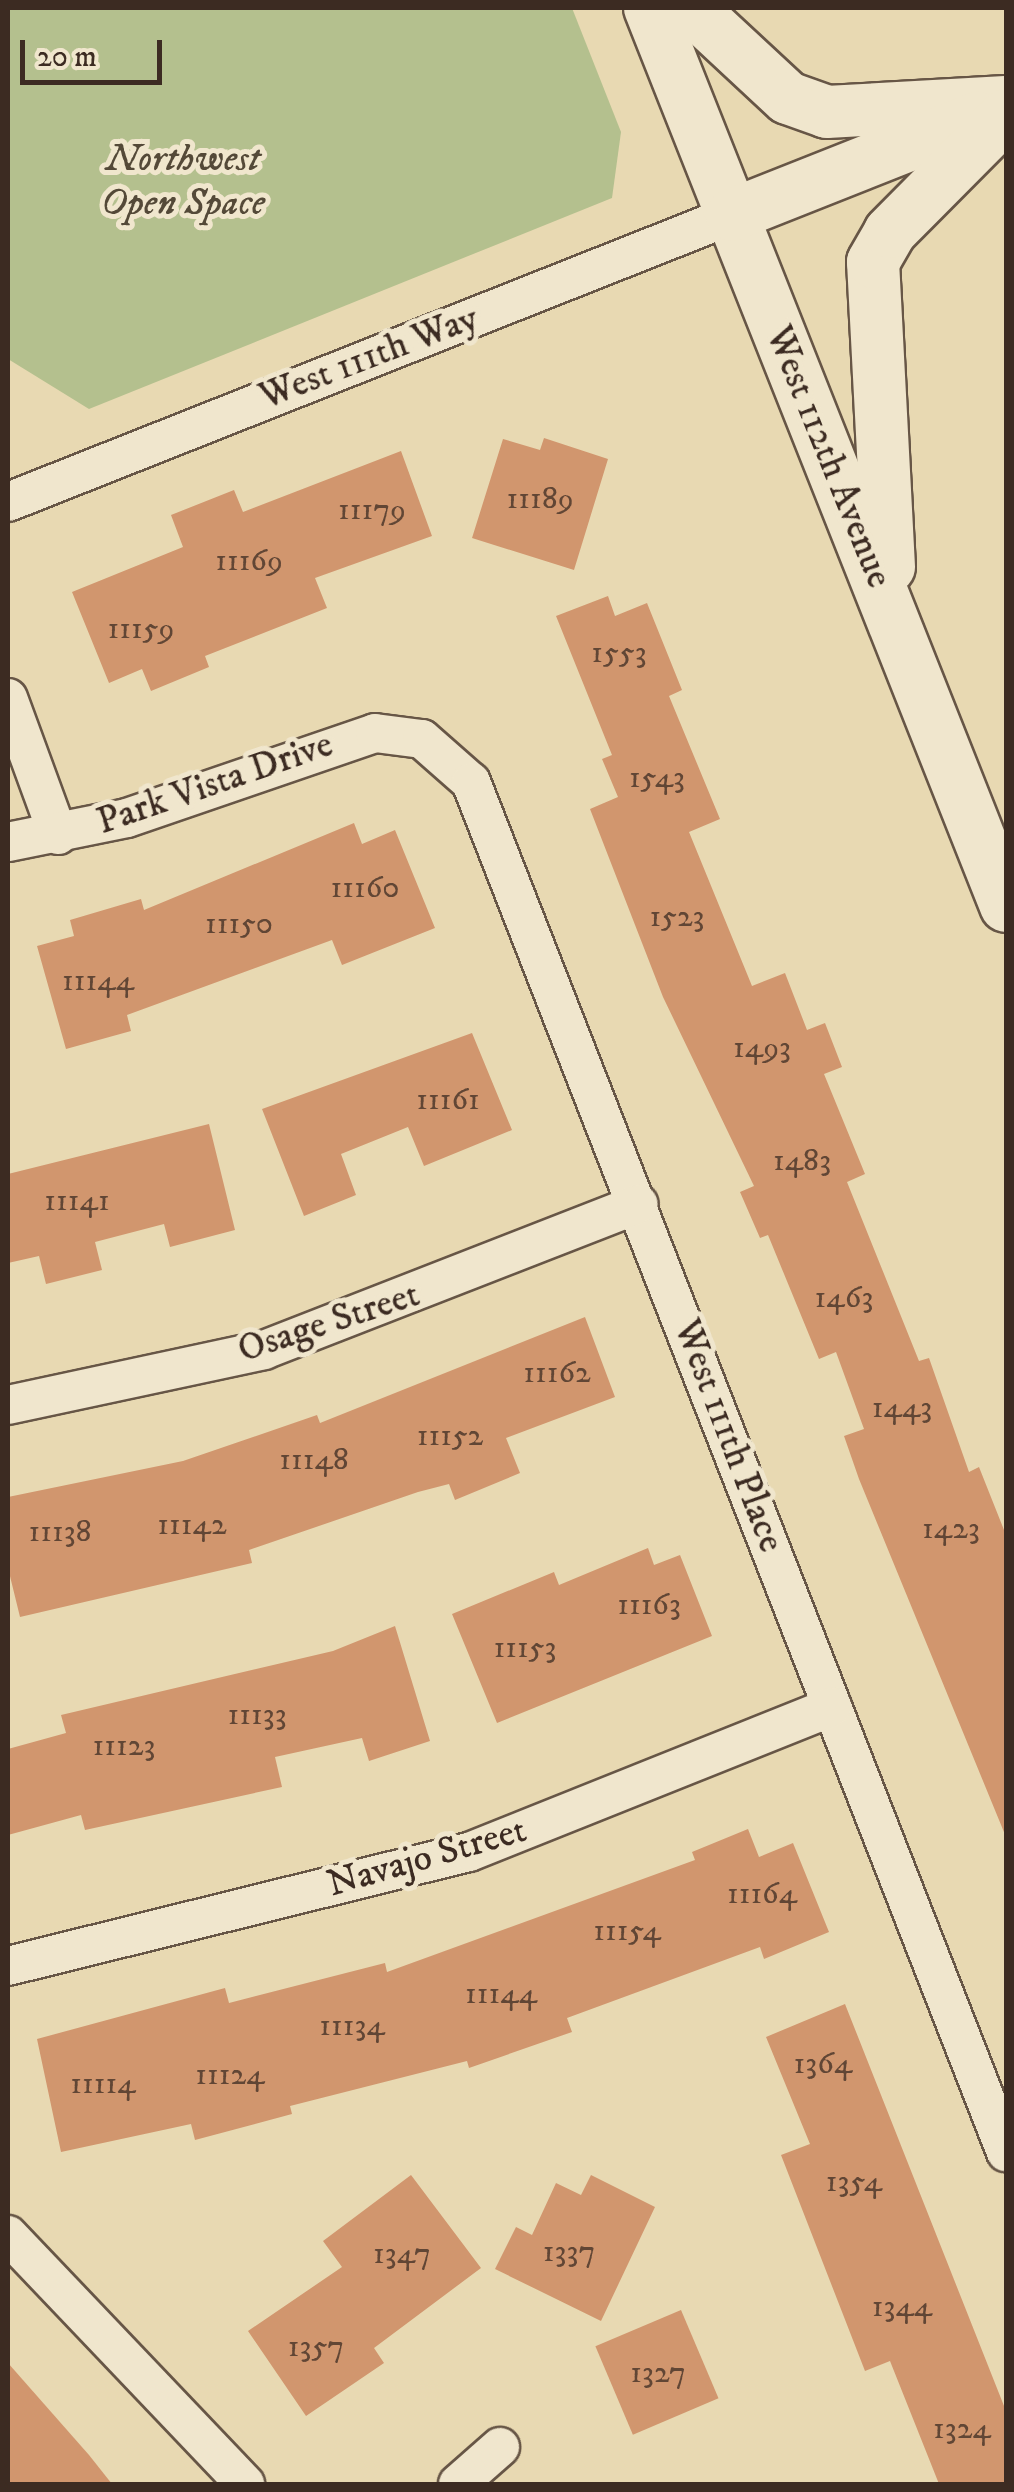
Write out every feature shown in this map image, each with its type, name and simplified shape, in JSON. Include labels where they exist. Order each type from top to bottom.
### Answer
[{"type":"street","name":"West 112th Avenue","points":[[650,8],[1006,906]]},
{"type":"street","points":[[692,8],[788,98],[827,112],[1006,104]]},
{"type":"street","points":[[732,214],[1006,104]]},
{"type":"street","points":[[893,618],[873,262],[890,232],[1006,115]]},
{"type":"street","name":"West 111th Way","points":[[8,502],[732,214]]},
{"type":"street","points":[[8,698],[58,835]]},
{"type":"street","name":"Park Vista Drive","points":[[8,842],[58,835],[336,742],[375,733],[422,739]]},
{"type":"street","name":"West 111th Place","points":[[422,739],[472,782],[1006,2152]]},
{"type":"street","name":"Osage Street","points":[[8,1405],[264,1350],[639,1204]]},
{"type":"street","name":"Navajo Street","points":[[8,1966],[469,1852],[832,1707]]},
{"type":"street","points":[[8,2235],[244,2484]]},
{"type":"street","points":[[458,2484],[500,2446]]},
{"type":"green space","name":"Northwest Open Space","points":[[8,8],[572,8],[621,132],[612,198],[89,409],[8,359]]},
{"type":"building","points":[[544,438],[608,459],[574,570],[472,538],[503,439],[540,450]]},
{"type":"building","points":[[401,451],[432,536],[315,578],[327,608],[205,656],[209,667],[151,691],[142,669],[109,683],[72,592],[183,547],[171,515],[234,490],[243,512]]},
{"type":"building","points":[[608,596],[615,616],[647,603],[682,690],[669,696],[720,819],[689,832],[752,986],[785,973],[807,1030],[825,1023],[842,1067],[824,1074],[865,1174],[847,1182],[919,1361],[929,1358],[969,1472],[979,1467],[1006,1535],[1006,1837],[859,1479],[844,1436],[864,1429],[836,1352],[819,1359],[768,1235],[760,1238],[740,1192],[754,1186],[663,997],[590,809],[618,797],[602,759],[612,755],[556,616]]},
{"type":"building","points":[[354,823],[362,844],[395,830],[435,928],[342,965],[332,940],[127,1015],[131,1031],[66,1049],[37,946],[74,936],[70,920],[141,899],[144,910]]},
{"type":"building","points":[[472,1033],[512,1130],[424,1166],[408,1127],[341,1154],[356,1195],[304,1216],[262,1109]]},
{"type":"building","points":[[209,1124],[235,1230],[170,1247],[164,1224],[95,1242],[102,1270],[46,1284],[39,1256],[8,1263],[8,1174]]},
{"type":"building","points":[[585,1317],[615,1397],[506,1438],[520,1473],[455,1500],[449,1484],[418,1492],[249,1550],[252,1563],[20,1617],[8,1568],[8,1497],[183,1461],[317,1415],[320,1423]]},
{"type":"building","points":[[648,1548],[654,1565],[680,1555],[712,1636],[497,1723],[452,1614],[554,1572],[559,1585]]},
{"type":"building","points":[[395,1626],[430,1741],[369,1761],[362,1738],[275,1757],[282,1787],[85,1830],[81,1815],[8,1835],[8,1749],[66,1733],[61,1715],[333,1651]]},
{"type":"building","points":[[748,1829],[759,1857],[793,1843],[829,1932],[764,1959],[760,1947],[567,2018],[572,2032],[469,2068],[467,2061],[290,2106],[292,2114],[195,2140],[191,2124],[61,2152],[37,2039],[225,1988],[229,2003],[385,1963],[387,1972],[695,1860],[692,1852]]},
{"type":"building","points":[[845,2004],[1006,2411],[1006,2484],[939,2484],[890,2361],[865,2371],[781,2155],[810,2144],[766,2037]]},
{"type":"building","points":[[411,2175],[481,2268],[374,2348],[384,2363],[306,2416],[248,2331],[342,2267],[323,2241]]},
{"type":"building","points":[[591,2175],[655,2207],[601,2321],[495,2269],[516,2227],[532,2235],[556,2183],[581,2195]]},
{"type":"building","points":[[681,2310],[719,2398],[633,2435],[595,2346]]},
{"type":"building","points":[[8,2363],[89,2455],[112,2484],[8,2484]]}]
